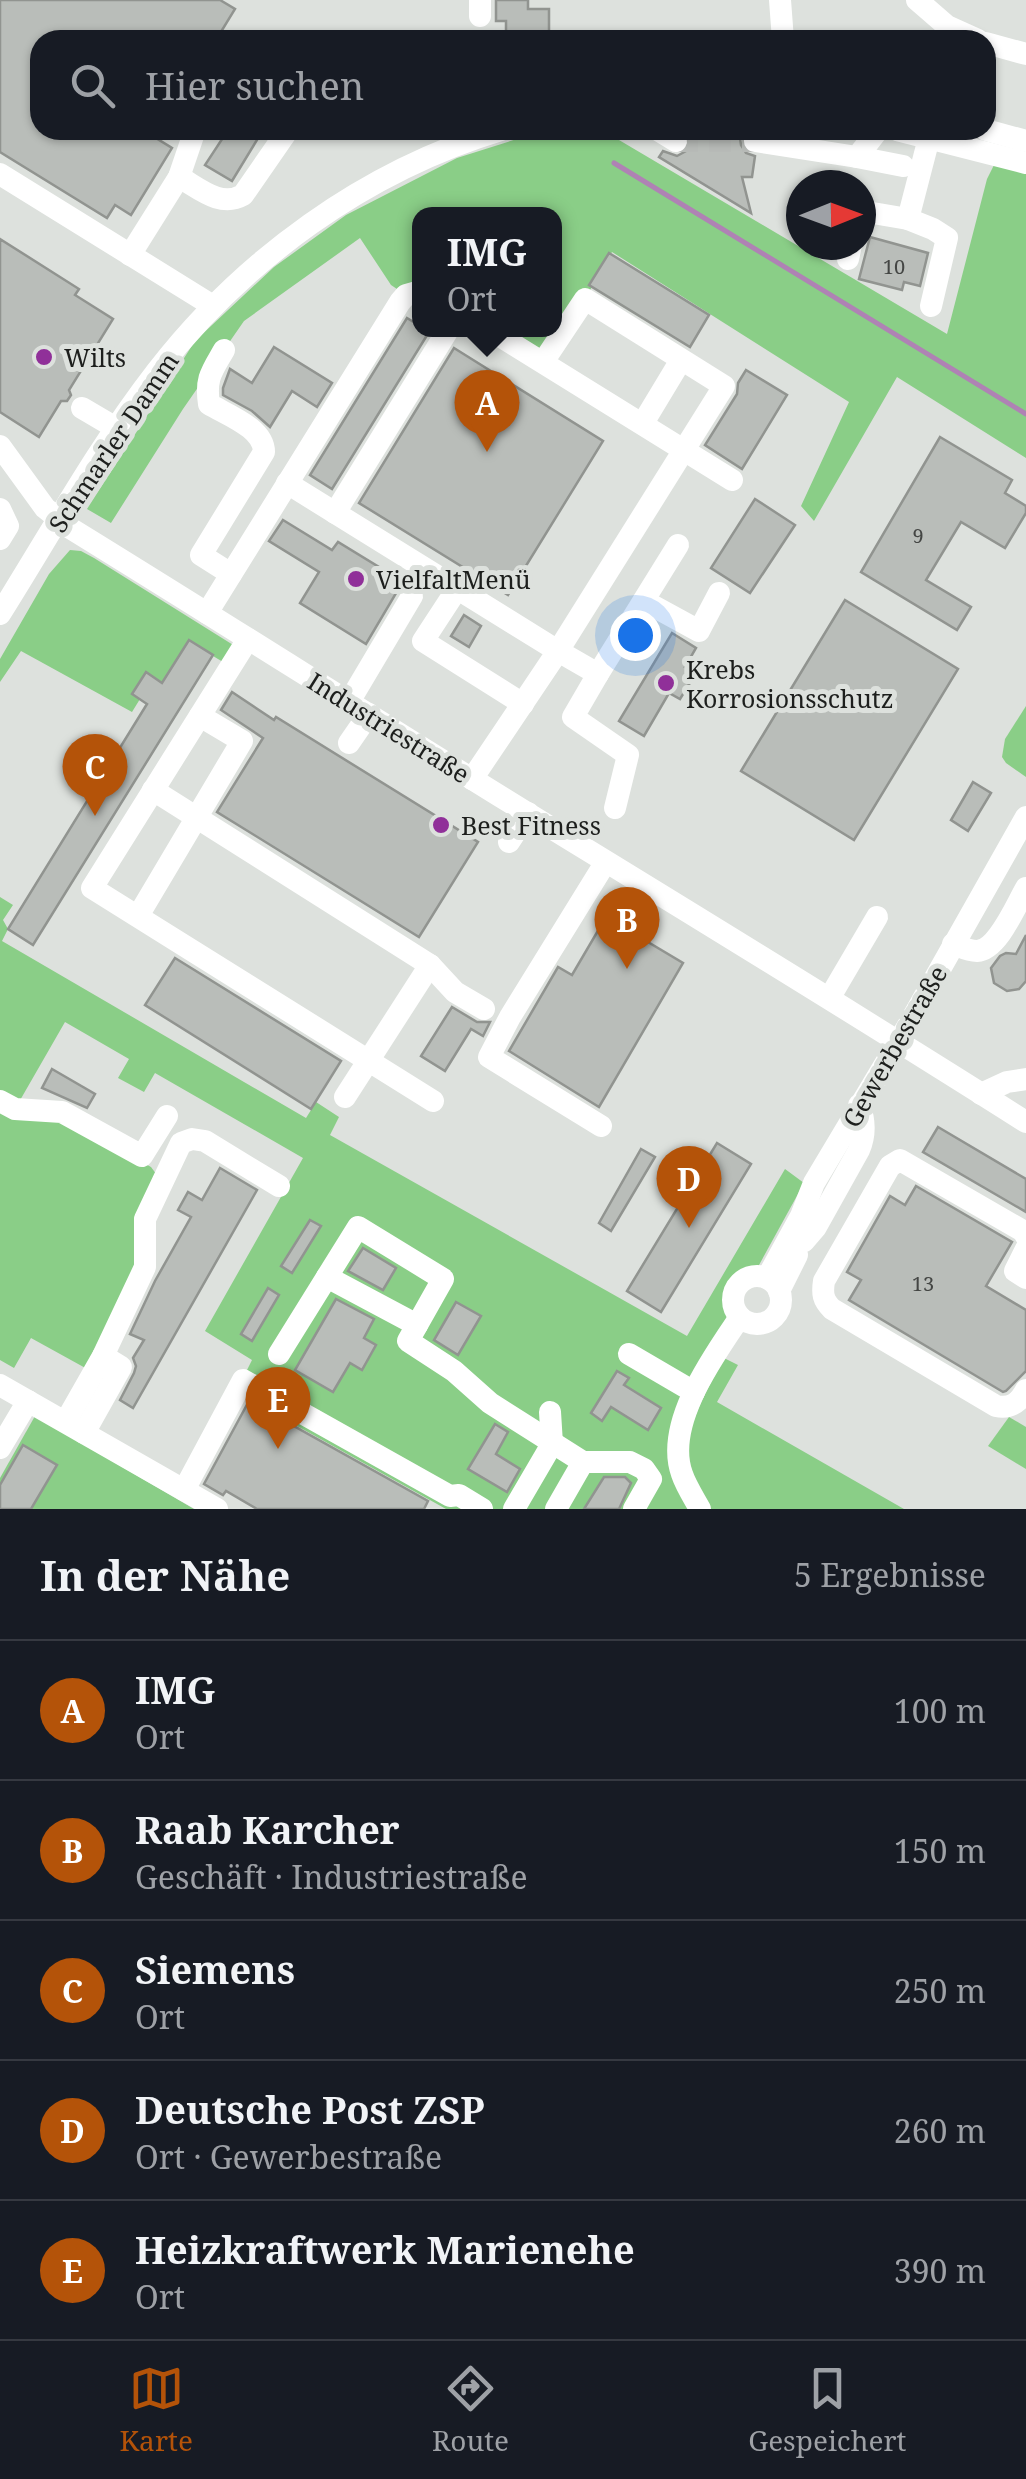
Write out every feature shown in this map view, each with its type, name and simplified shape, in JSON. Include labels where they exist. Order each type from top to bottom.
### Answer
[{"type":"street","points":[[780,0],[783,30]]},
{"type":"street","points":[[917,0],[940,30]]},
{"type":"street","points":[[996,45],[1026,54]]},
{"type":"street","points":[[996,132],[1026,140]]},
{"type":"street","points":[[130,256],[179,177],[192,140]]},
{"type":"street","points":[[179,177],[217,198],[233,200],[244,194],[281,140]]},
{"type":"street","name":"Schmarler Damm","points":[[0,614],[116,428],[158,370],[213,306],[296,234],[338,205],[379,181],[473,140]]},
{"type":"street","points":[[858,157],[871,140]]},
{"type":"street","points":[[908,219],[929,140]]},
{"type":"street","points":[[937,140],[1026,164]]},
{"type":"street","points":[[755,141],[903,166]]},
{"type":"street","points":[[0,174],[213,306]]},
{"type":"street","points":[[876,214],[908,219],[947,238],[931,306]]},
{"type":"street","points":[[207,613],[400,302],[412,293]]},
{"type":"street","points":[[472,779],[558,651],[724,386],[585,300],[562,334]]},
{"type":"street","points":[[335,513],[444,337]]},
{"type":"street","points":[[502,337],[732,480]]},
{"type":"street","points":[[543,362],[560,337]]},
{"type":"street","points":[[224,350],[208,377],[209,404],[258,434],[264,443],[264,452],[201,555],[231,574]]},
{"type":"street","points":[[643,424],[681,360]]},
{"type":"street","points":[[82,408],[116,428]]},
{"type":"street","name":"Industriestraße","points":[[0,446],[58,520],[1026,1122]]},
{"type":"street","points":[[288,483],[598,674]]},
{"type":"street","points":[[615,808],[628,755],[573,717],[678,545]]},
{"type":"street","points":[[456,589],[423,641],[523,704]]},
{"type":"street","points":[[644,601],[699,631],[719,594]]},
{"type":"street","points":[[350,742],[359,708],[412,596]]},
{"type":"street","points":[[248,639],[92,888],[432,1100]]},
{"type":"street","points":[[138,916],[242,742],[200,716]]},
{"type":"street","points":[[153,790],[430,965],[455,992],[484,1008]]},
{"type":"street","points":[[509,842],[528,813]]},
{"type":"street","name":"Gewerbestraße","points":[[773,1284],[755,1276],[736,1288],[733,1302],[740,1317],[759,1324],[772,1318],[780,1306],[773,1284],[814,1183],[1026,817]]},
{"type":"street","points":[[601,1126],[489,1057],[602,868]]},
{"type":"street","points":[[953,944],[970,950],[988,948],[1026,888]]},
{"type":"street","points":[[830,998],[877,917]]},
{"type":"street","points":[[346,1097],[430,965]]},
{"type":"street","points":[[981,1094],[1026,1079]]},
{"type":"street","points":[[0,1101],[15,1109],[62,1112],[142,1156],[167,1116]]},
{"type":"street","points":[[773,1284],[816,1228],[859,1150],[864,1116],[860,1106]]},
{"type":"street","points":[[75,1428],[102,1356],[145,1267],[144,1219],[181,1144],[192,1139],[205,1141],[278,1186]]},
{"type":"street","points":[[1026,1236],[1023,1230],[900,1160],[890,1166],[824,1281],[822,1291],[824,1302],[832,1309],[996,1406],[1014,1405],[1026,1390]]},
{"type":"street","points":[[280,1354],[358,1227],[443,1280],[408,1341],[454,1371],[490,1403],[583,1462],[630,1462],[644,1469],[651,1479],[634,1509]]},
{"type":"street","points":[[1026,1248],[1015,1270],[1026,1278]]},
{"type":"street","points":[[327,1277],[417,1325]]},
{"type":"street","name":"Gewerbestraße","points":[[700,1509],[682,1473],[679,1434],[694,1392],[740,1317]]},
{"type":"street","points":[[629,1354],[694,1392]]},
{"type":"street","points":[[184,1490],[242,1380],[447,1503],[458,1495],[482,1509]]},
{"type":"street","points":[[0,1384],[217,1509]]},
{"type":"street","points":[[0,1448],[28,1401]]},
{"type":"street","points":[[514,1509],[552,1444],[550,1412]]},
{"type":"street","points":[[556,1509],[583,1462]]},
{"type":"green space","points":[[514,140],[619,140],[786,239],[786,260],[822,260],[947,334],[987,179],[995,163],[1026,171],[1026,458],[897,377],[814,521],[801,506],[849,402],[612,252],[562,334],[562,207],[412,207],[412,293],[406,295],[391,285],[360,238],[244,321],[111,523],[87,509],[195,341],[274,267],[346,215],[457,158]]},
{"type":"green space","points":[[502,337],[560,337],[543,362]]},
{"type":"green space","points":[[70,550],[94,558],[238,648],[228,665],[188,641],[158,690],[155,688],[159,681],[145,673],[132,694],[140,699],[132,712],[21,651],[0,682],[0,659],[49,574]]},
{"type":"green space","points":[[1026,706],[1026,777],[1002,757],[1005,739]]},
{"type":"green space","points":[[0,897],[13,905],[3,920],[8,929],[2,941],[306,1118],[316,1102],[339,1117],[330,1135],[687,1336],[785,1169],[804,1183],[686,1398],[675,1434],[694,1509],[446,1509],[236,1392],[252,1360],[205,1331],[303,1158],[155,1073],[144,1092],[118,1078],[129,1059],[65,1022],[15,1109],[0,1101]]},
{"type":"green space","points":[[0,1107],[70,1122],[151,1167],[160,1179],[142,1264],[89,1370],[31,1338],[14,1368],[0,1360]]},
{"type":"green space","points":[[724,1358],[738,1365],[717,1402],[904,1509],[708,1509],[690,1470],[687,1451],[698,1409]]},
{"type":"green space","points":[[35,1416],[194,1509],[0,1509],[0,1478]]},
{"type":"green space","points":[[1009,1417],[1026,1427],[1026,1469],[988,1446]]},
{"type":"building","points":[[0,0],[220,0],[235,9],[222,30],[30,30],[30,140],[159,140],[172,148],[131,215],[115,205],[107,218],[0,152]]},
{"type":"building","points":[[496,0],[528,0],[528,9],[549,9],[549,30],[506,30],[506,21],[496,21]]},
{"type":"building","points":[[221,140],[257,140],[232,181],[205,165]]},
{"type":"building","points":[[691,140],[740,140],[746,153],[755,156],[752,177],[742,177],[751,213],[659,157],[663,151],[677,156],[688,150]]},
{"type":"building","name":"Wilts","points":[[0,239],[79,289],[75,295],[113,319],[69,390],[71,395],[67,401],[61,401],[39,437],[0,412]]},
{"type":"building","points":[[876,239],[928,253],[920,286],[904,282],[902,290],[859,279],[864,260],[876,260]]},
{"type":"building","points":[[609,253],[709,315],[690,347],[589,285]]},
{"type":"building","points":[[407,318],[412,321],[412,337],[426,337],[332,489],[310,475]]},
{"type":"building","points":[[274,347],[332,383],[317,407],[292,391],[270,427],[252,411],[223,395],[223,388],[230,369],[252,383]]},
{"type":"building","points":[[454,348],[603,441],[508,595],[359,503]]},
{"type":"building","points":[[746,370],[787,395],[742,469],[705,445],[737,394]]},
{"type":"building","points":[[940,437],[1012,480],[1005,493],[1026,506],[1026,513],[1005,548],[961,522],[926,580],[971,607],[957,630],[861,572]]},
{"type":"building","points":[[755,499],[795,525],[750,593],[711,568]]},
{"type":"building","name":"VielfaltMenü","points":[[283,520],[332,550],[338,542],[405,583],[366,644],[300,603],[319,572],[269,541]]},
{"type":"building","points":[[845,600],[958,669],[854,840],[741,771]]},
{"type":"building","points":[[464,615],[481,626],[469,647],[451,636]]},
{"type":"building","name":"Krebs Korrosionsschutz","points":[[672,633],[696,648],[685,667],[696,673],[680,699],[669,693],[644,736],[619,721]]},
{"type":"building","points":[[189,640],[213,655],[33,945],[8,929],[147,704],[132,694],[146,672],[162,683]]},
{"type":"building","points":[[232,692],[478,842],[419,937],[217,812],[263,738],[221,710]]},
{"type":"building","points":[[973,782],[991,793],[968,831],[951,820]]},
{"type":"building","points":[[606,917],[683,963],[599,1107],[509,1051],[558,967],[572,975]]},
{"type":"building","points":[[1026,935],[1026,981],[1019,989],[1007,991],[994,983],[991,968],[1000,956],[1016,954]]},
{"type":"building","points":[[175,958],[341,1061],[311,1109],[145,1005]]},
{"type":"building","points":[[452,1007],[477,1022],[490,1022],[483,1036],[471,1029],[445,1071],[421,1056]]},
{"type":"building","points":[[52,1069],[95,1094],[87,1108],[42,1088]]},
{"type":"building","points":[[938,1127],[1026,1179],[1026,1212],[923,1152]]},
{"type":"building","points":[[717,1143],[751,1164],[661,1312],[627,1291]]},
{"type":"building","points":[[641,1149],[655,1157],[611,1231],[599,1223]]},
{"type":"building","points":[[220,1168],[257,1190],[133,1408],[120,1400],[134,1373],[133,1358],[144,1340],[130,1334],[191,1217],[178,1210],[188,1192],[202,1200]]},
{"type":"building","points":[[916,1186],[1012,1242],[986,1286],[1026,1310],[1026,1371],[1006,1391],[849,1300],[861,1280],[847,1272],[890,1196],[905,1205]]},
{"type":"building","points":[[310,1220],[321,1226],[292,1273],[281,1266]]},
{"type":"building","points":[[363,1248],[396,1268],[383,1290],[348,1271]]},
{"type":"building","points":[[268,1288],[279,1295],[252,1341],[241,1334]]},
{"type":"building","points":[[336,1299],[374,1319],[364,1338],[376,1345],[362,1370],[350,1363],[333,1392],[295,1370]]},
{"type":"building","points":[[456,1302],[481,1316],[458,1355],[434,1340]]},
{"type":"building","points":[[617,1371],[629,1378],[624,1385],[661,1408],[648,1430],[611,1407],[602,1421],[591,1413]]},
{"type":"building","points":[[249,1401],[428,1501],[424,1509],[257,1509],[226,1491],[223,1495],[204,1484]]},
{"type":"building","points":[[495,1424],[508,1432],[496,1454],[520,1469],[507,1492],[468,1469]]},
{"type":"building","points":[[23,1445],[57,1465],[31,1509],[0,1509],[0,1485]]},
{"type":"building","points":[[604,1477],[625,1477],[631,1483],[619,1509],[584,1509]]},
{"type":"waterway","points":[[614,163],[1026,414]]},
{"type":"tunnel","points":[[676,141],[755,141]]},
{"type":"place","name":"Wilts","points":[[44,357]]},
{"type":"place","name":"IMG","points":[[487,452]]},
{"type":"place","name":"VielfaltMenü","points":[[356,579]]},
{"type":"place","name":"Krebs Korrosionsschutz","points":[[666,683]]},
{"type":"place","name":"Siemens","points":[[95,816]]},
{"type":"place","name":"Best Fitness","points":[[441,825]]},
{"type":"place","name":"Raab Karcher","points":[[627,969]]},
{"type":"place","name":"Deutsche Post ZSP","points":[[689,1228]]},
{"type":"place","name":"Heizkraftwerk Marienehe","points":[[278,1449]]}]
